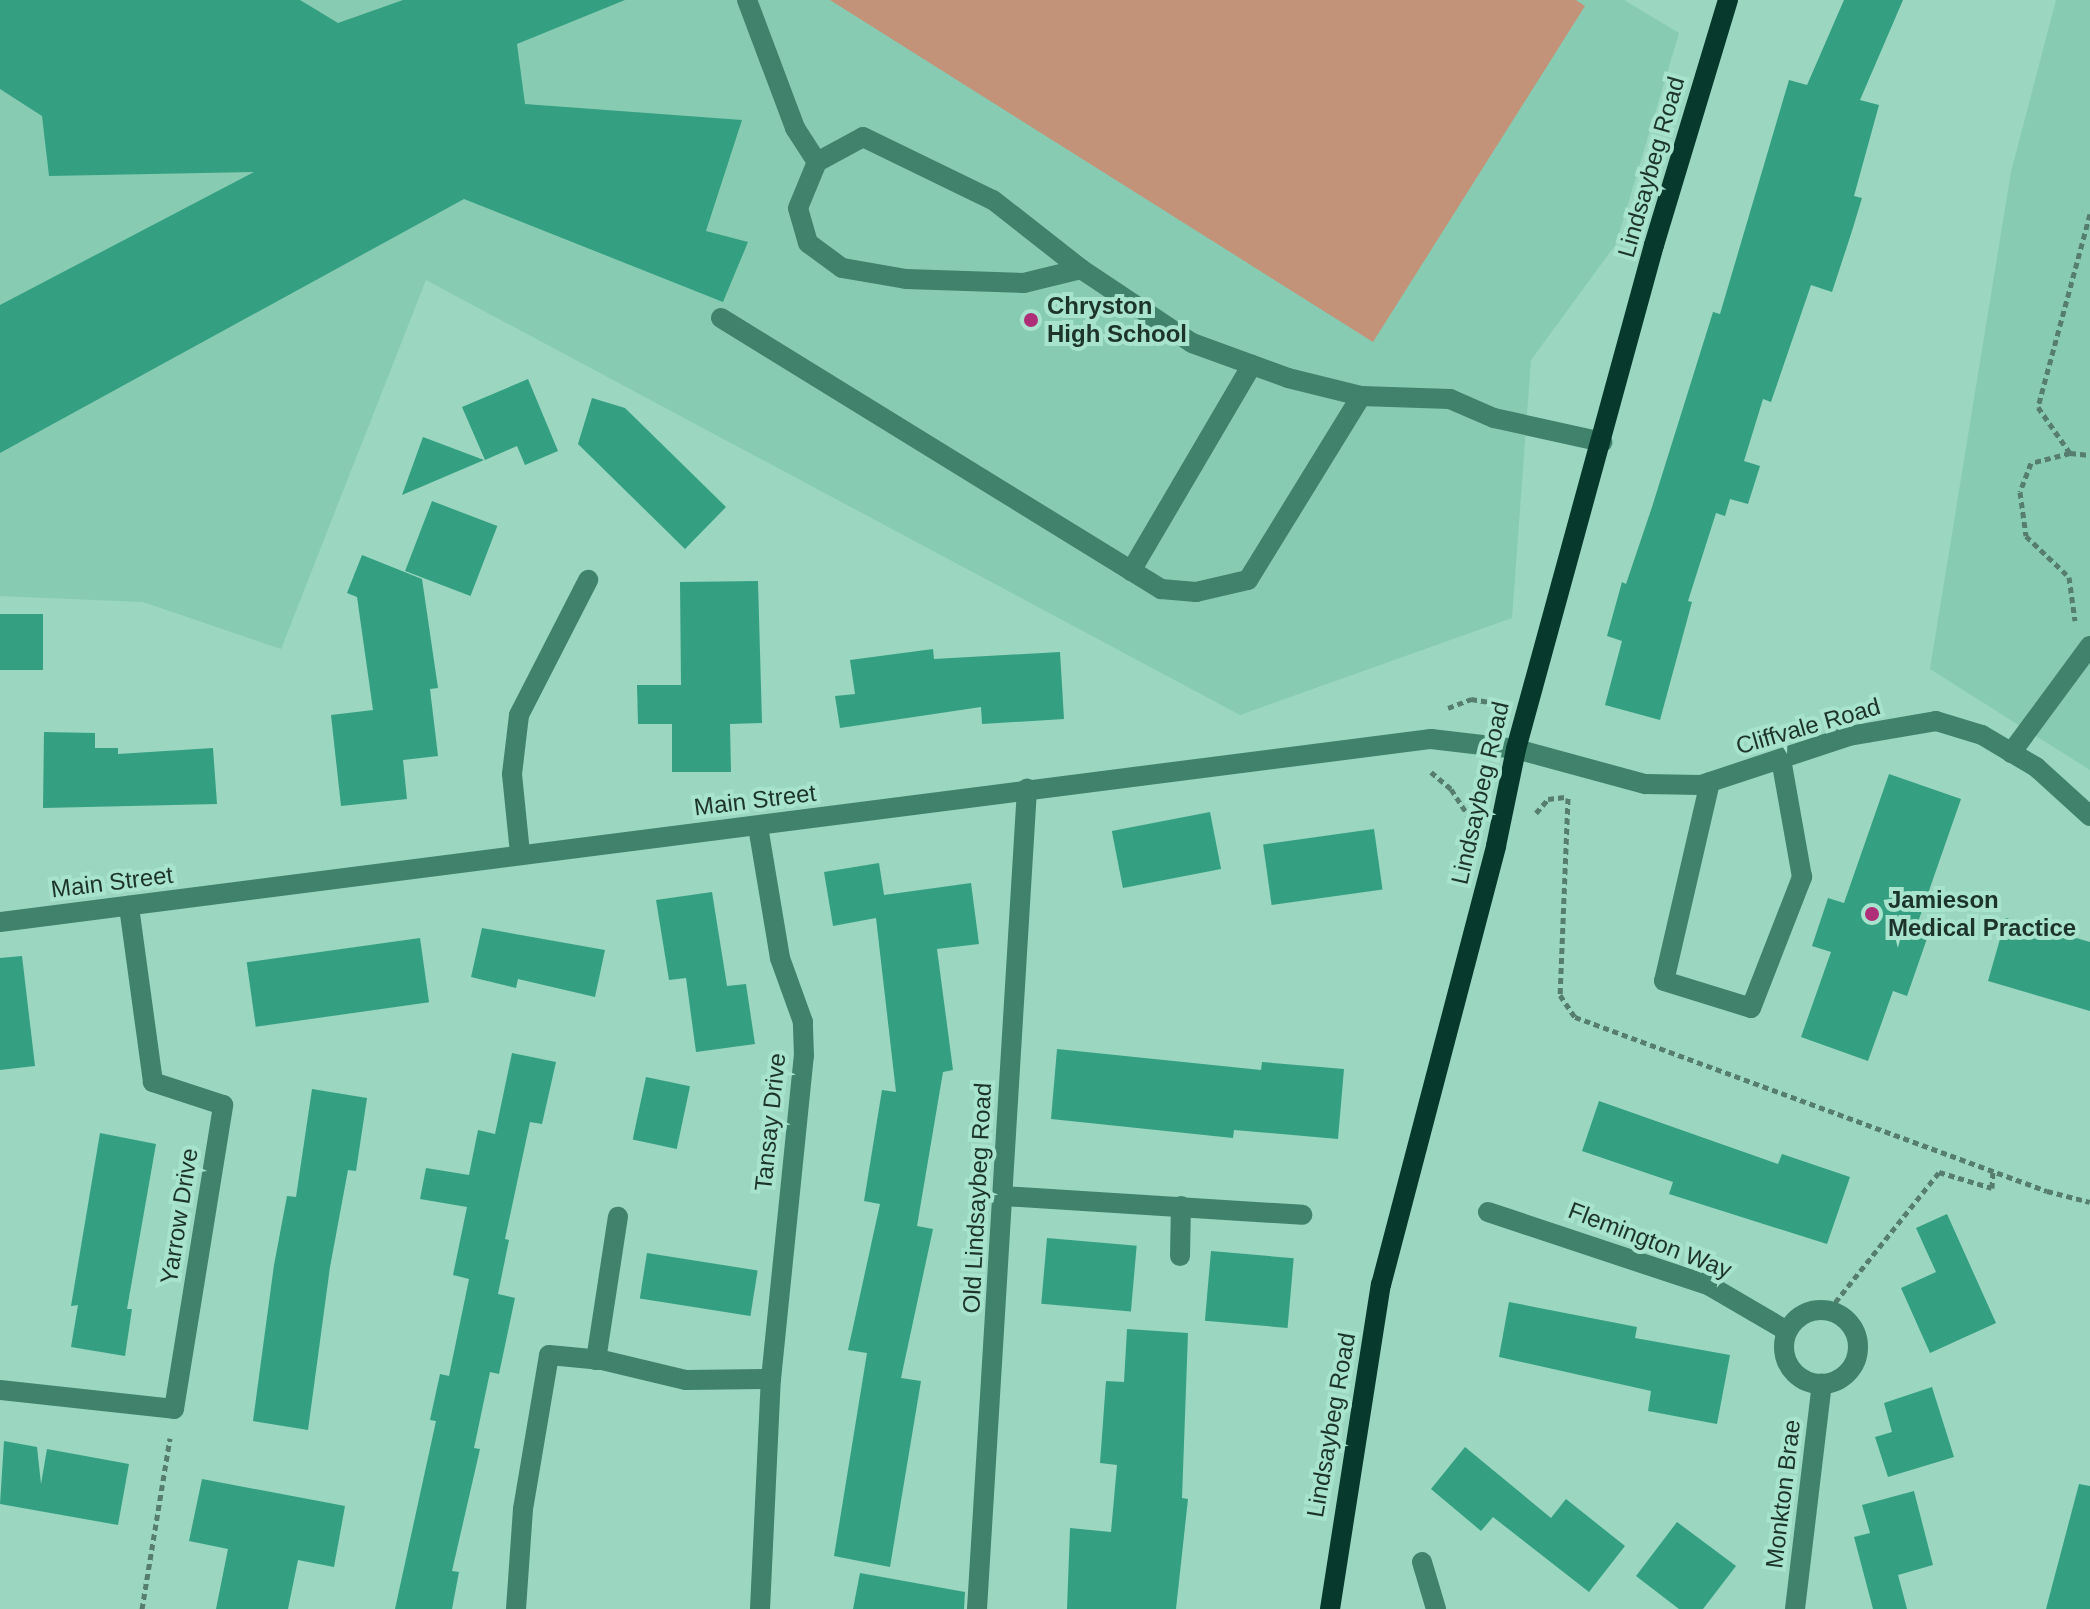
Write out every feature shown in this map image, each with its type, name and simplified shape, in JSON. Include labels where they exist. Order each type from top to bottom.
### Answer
[{"type":"main road","name":"Lindsaybeg Road","points":[[1330,1609],[1381,1285],[1496,846],[1516,749],[1728,0]]},
{"type":"street","points":[[747,0],[795,128],[817,162]]},
{"type":"street","points":[[1081,269],[1024,283],[906,279],[842,268],[808,243],[798,208],[817,162],[863,137],[993,200],[1081,269],[1192,343],[1252,365],[1361,396],[1450,399],[1494,418],[1602,442]]},
{"type":"street","points":[[721,318],[1161,589],[1196,592],[1248,580],[1361,396]]},
{"type":"street","points":[[1131,571],[1252,365]]},
{"type":"street","points":[[520,853],[512,774],[519,715],[588,580]]},
{"type":"street","points":[[2011,753],[2090,646]]},
{"type":"street","name":"Cliffvale Road","points":[[1516,749],[1645,784],[1710,782],[1849,736],[1936,721],[1982,735],[2036,767],[2090,816]]},
{"type":"street","name":"Main Street","points":[[0,922],[520,853],[758,827],[1027,789],[1431,739],[1516,749]]},
{"type":"street","points":[[1710,782],[1664,981],[1751,1008],[1802,877],[1781,759]]},
{"type":"street","name":"Old Lindsaybeg Road","points":[[977,1609],[1027,789]]},
{"type":"street","name":"Tansay Drive","points":[[758,827],[780,958],[803,1022],[804,1044],[771,1379],[760,1609]]},
{"type":"street","name":"Yarrow Drive","points":[[129,906],[153,1082],[223,1105],[174,1409]]},
{"type":"street","points":[[1003,1196],[1302,1215]]},
{"type":"street","points":[[1180,1256],[1181,1206]]},
{"type":"street","name":"Flemington Way","points":[[1488,1212],[1710,1286],[1787,1331]]},
{"type":"street","points":[[596,1360],[618,1217]]},
{"type":"street","points":[[1829,1310],[1848,1322],[1858,1346],[1851,1369],[1822,1384],[1791,1369],[1784,1345],[1787,1331],[1809,1312],[1829,1310]]},
{"type":"street","points":[[516,1609],[523,1509],[549,1355],[596,1360],[686,1380],[771,1379]]},
{"type":"street","name":"Monkton Brae","points":[[1795,1609],[1822,1384]]},
{"type":"street","points":[[0,1390],[174,1409]]},
{"type":"street","points":[[1422,1562],[1436,1609]]},
{"type":"path","points":[[2070,453],[2038,407],[2090,214]]},
{"type":"path","points":[[2068,632],[2077,619],[2069,577],[2026,536],[2020,492],[2031,463],[2070,453],[2090,455]]},
{"type":"path","points":[[1829,1310],[1939,1172],[1992,1188],[1993,1171]]},
{"type":"path","points":[[142,1609],[174,1409]]},
{"type":"shaded area","name":"Chryston High School","points":[[0,0],[1624,0],[1679,33],[1616,244],[1531,360],[1512,618],[1240,715],[426,280],[281,649],[143,602],[0,596]]},
{"type":"shaded area","points":[[830,0],[1576,0],[1585,6],[1373,342]]},
{"type":"shaded area","points":[[2056,0],[2090,0],[2090,770],[1930,669],[2011,172]]},
{"type":"building","points":[[0,0],[300,0],[338,23],[403,0],[625,0],[517,44],[525,104],[742,120],[706,231],[748,242],[723,302],[464,199],[0,453],[0,305],[254,172],[49,176],[42,116],[0,89]]},
{"type":"building","points":[[1844,0],[1903,0],[1860,100],[1879,105],[1854,196],[1862,198],[1832,292],[1811,285],[1771,402],[1763,399],[1744,461],[1760,466],[1748,504],[1730,499],[1725,516],[1716,513],[1688,601],[1692,602],[1660,720],[1605,705],[1622,641],[1607,636],[1622,582],[1626,584],[1652,507],[1713,312],[1720,314],[1789,80],[1807,85]]},
{"type":"building","points":[[528,379],[558,451],[525,465],[517,446],[485,460],[462,407]]},
{"type":"building","points":[[592,398],[625,408],[726,507],[685,549],[578,444]]},
{"type":"building","points":[[423,437],[484,460],[402,495]]},
{"type":"building","points":[[432,501],[497,526],[470,596],[405,571]]},
{"type":"building","points":[[362,555],[422,579],[438,688],[430,689],[438,756],[403,760],[407,799],[341,806],[331,715],[373,710],[357,597],[347,593]]},
{"type":"building","points":[[758,581],[762,723],[730,724],[731,772],[672,772],[672,724],[638,724],[637,685],[681,685],[680,582]]},
{"type":"building","points":[[0,614],[43,614],[43,670],[0,670]]},
{"type":"building","points":[[933,649],[934,659],[1060,652],[1064,719],[982,724],[981,707],[840,728],[835,696],[855,694],[850,660]]},
{"type":"building","points":[[44,732],[95,733],[95,748],[118,748],[118,754],[213,748],[217,804],[43,808]]},
{"type":"building","name":"Jamieson Medical Practice","points":[[1889,774],[1961,799],[1917,925],[1930,930],[1907,996],[1893,991],[1868,1061],[1801,1037],[1831,952],[1812,946],[1828,898],[1844,903]]},
{"type":"building","points":[[1210,812],[1221,869],[1123,888],[1112,831]]},
{"type":"building","points":[[1374,829],[1382,889],[1272,905],[1263,845]]},
{"type":"building","points":[[879,863],[884,895],[971,883],[979,944],[937,949],[953,1070],[943,1072],[917,1226],[933,1229],[901,1378],[921,1381],[890,1567],[834,1556],[867,1353],[848,1350],[880,1204],[864,1201],[882,1090],[896,1092],[876,918],[833,926],[824,872]]},
{"type":"building","points":[[712,892],[727,986],[746,984],[755,1044],[696,1052],[686,978],[669,980],[656,900]]},
{"type":"building","points":[[2006,918],[2090,942],[2090,1011],[1988,981]]},
{"type":"building","points":[[482,928],[605,950],[595,997],[518,979],[516,988],[471,977]]},
{"type":"building","points":[[420,938],[429,1002],[256,1027],[247,962]]},
{"type":"building","points":[[22,956],[35,1066],[0,1070],[0,958]]},
{"type":"building","points":[[1057,1049],[1261,1070],[1262,1062],[1344,1069],[1338,1139],[1234,1130],[1233,1138],[1051,1119]]},
{"type":"building","points":[[512,1053],[556,1062],[542,1124],[530,1122],[505,1239],[509,1240],[498,1294],[515,1298],[499,1374],[490,1372],[474,1448],[480,1449],[452,1571],[459,1572],[452,1609],[395,1609],[436,1421],[430,1420],[440,1374],[449,1376],[469,1279],[453,1275],[467,1207],[420,1199],[426,1168],[469,1175],[478,1130],[495,1134]]},
{"type":"building","points":[[646,1077],[690,1086],[677,1149],[633,1140]]},
{"type":"building","points":[[312,1089],[367,1098],[356,1171],[348,1170],[330,1267],[308,1430],[253,1421],[274,1265],[287,1196],[296,1197]]},
{"type":"building","points":[[1599,1101],[1778,1164],[1782,1154],[1850,1177],[1827,1244],[1669,1194],[1673,1182],[1582,1151]]},
{"type":"building","points":[[100,1133],[156,1144],[127,1309],[132,1309],[125,1356],[71,1347],[78,1305],[71,1306]]},
{"type":"building","points":[[1947,1214],[1996,1323],[1930,1353],[1901,1288],[1936,1272],[1916,1228]]},
{"type":"building","points":[[1047,1238],[1137,1246],[1131,1312],[1041,1304]]},
{"type":"building","points":[[1211,1251],[1294,1258],[1288,1328],[1205,1321]]},
{"type":"building","points":[[647,1253],[758,1271],[750,1316],[640,1298]]},
{"type":"building","points":[[1509,1302],[1637,1327],[1635,1338],[1730,1355],[1717,1424],[1648,1411],[1651,1391],[1499,1357]]},
{"type":"building","points":[[1127,1329],[1188,1333],[1182,1498],[1188,1499],[1176,1609],[1067,1609],[1070,1528],[1111,1532],[1117,1465],[1100,1463],[1106,1381],[1124,1382]]},
{"type":"building","points":[[1932,1387],[1954,1457],[1888,1477],[1875,1437],[1892,1432],[1884,1403]]},
{"type":"building","points":[[4,1441],[37,1447],[41,1484],[47,1449],[129,1464],[118,1525],[0,1504]]},
{"type":"building","points":[[1465,1447],[1551,1518],[1566,1499],[1625,1546],[1589,1592],[1493,1517],[1481,1531],[1431,1489]]},
{"type":"building","points":[[202,1479],[345,1506],[334,1567],[298,1560],[288,1609],[216,1609],[228,1549],[189,1541]]},
{"type":"building","points":[[2079,1484],[2090,1486],[2090,1609],[2046,1609]]},
{"type":"building","points":[[1914,1491],[1933,1565],[1898,1575],[1907,1609],[1873,1609],[1854,1537],[1870,1533],[1862,1505]]},
{"type":"building","points":[[1677,1522],[1736,1566],[1703,1609],[1679,1609],[1636,1576]]},
{"type":"building","points":[[860,1573],[965,1592],[964,1609],[853,1609]]},
{"type":"place","name":"Chryston High School","points":[[1031,320]]},
{"type":"place","name":"Jamieson Medical Practice","points":[[1872,914]]}]
